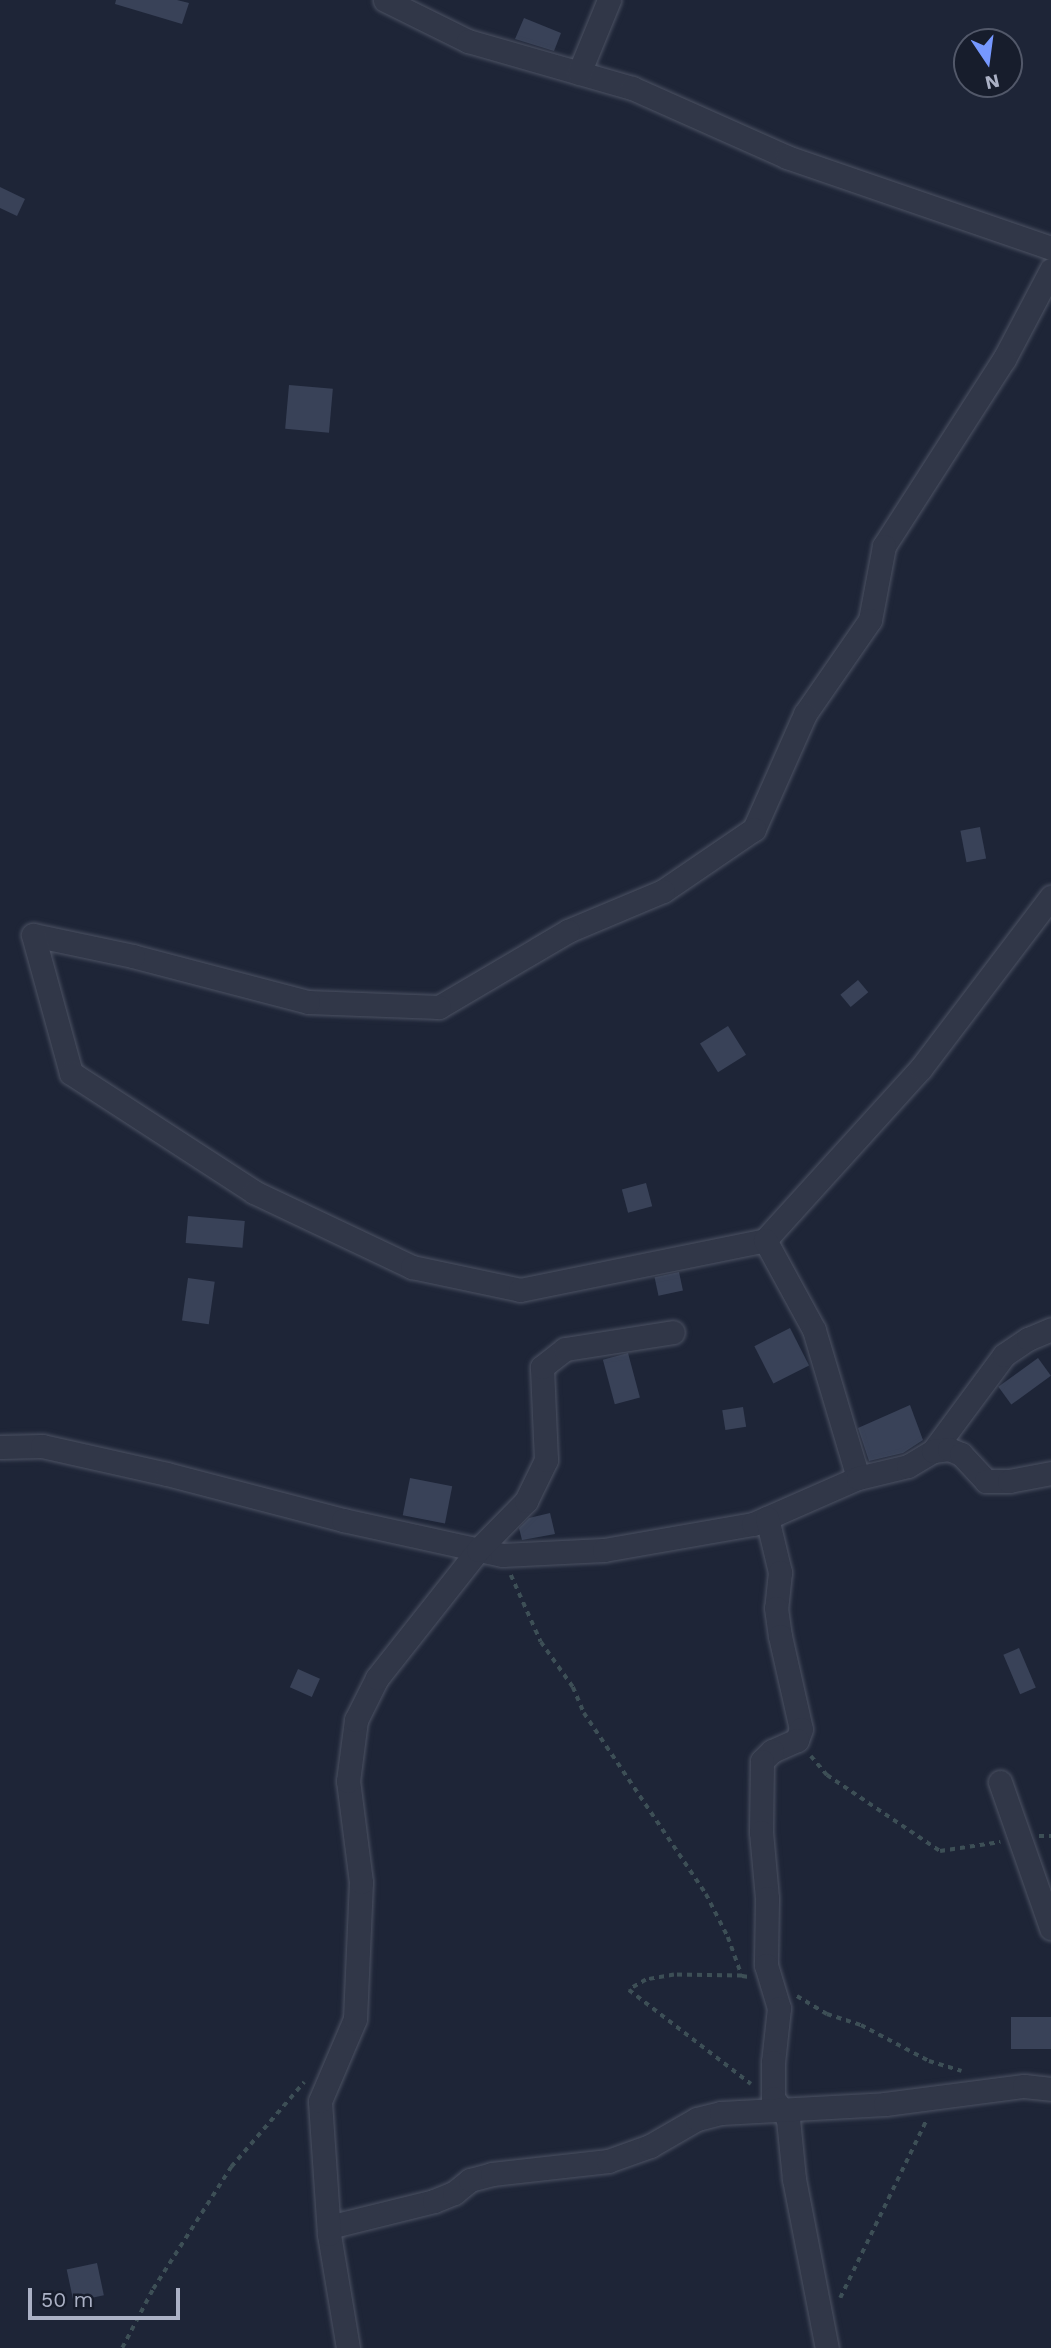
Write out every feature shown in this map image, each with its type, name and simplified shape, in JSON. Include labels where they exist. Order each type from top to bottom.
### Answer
[{"type":"street","points":[[385,0],[468,41],[632,88],[787,157],[1051,248]]},
{"type":"street","points":[[579,72],[609,0]]},
{"type":"street","points":[[1051,270],[1004,359],[884,546],[870,620],[805,714],[754,829],[663,891],[568,931],[439,1007],[308,1002],[133,956],[33,935],[71,1073],[254,1192],[412,1267],[520,1290],[765,1240],[921,1068],[1051,897]]},
{"type":"street","points":[[765,1240],[814,1330],[858,1478]]},
{"type":"street","points":[[933,1451],[1004,1355],[1028,1339],[1051,1329]]},
{"type":"street","points":[[348,2348],[329,2227],[320,2101],[355,2019],[361,1882],[348,1781],[356,1720],[377,1678],[478,1550],[526,1501],[546,1460],[542,1367],[565,1349],[673,1332]]},
{"type":"street","points":[[0,1447],[42,1446],[167,1474],[342,1520],[502,1555],[604,1550],[753,1524],[858,1478],[908,1466],[933,1451],[948,1448],[961,1454],[986,1481],[1009,1481],[1051,1473]]},
{"type":"street","points":[[767,1518],[780,1572],[776,1608],[780,1636],[799,1710],[801,1729],[797,1740],[772,1751],[762,1761],[761,1832],[767,1898],[766,1965],[779,2008],[773,2062],[774,2098],[788,2119],[794,2179],[827,2348]]},
{"type":"street","points":[[1000,1782],[1051,1928]]},
{"type":"street","points":[[329,2227],[434,2201],[454,2193],[470,2180],[492,2174],[608,2161],[662,2140],[697,2119],[721,2113],[937,2098],[1024,2086],[1051,2089]]},
{"type":"path","points":[[502,1555],[541,1642],[573,1687],[584,1713],[606,1749],[706,1894],[728,1937],[742,1976]]},
{"type":"path","points":[[797,1740],[827,1775],[940,1852],[1051,1836]]},
{"type":"path","points":[[753,2086],[629,1990],[646,1980],[674,1975],[771,1979],[827,2014],[861,2025],[929,2061],[965,2072]]},
{"type":"path","points":[[122,2348],[153,2289],[231,2167],[304,2082],[338,2063]]},
{"type":"path","points":[[839,2300],[937,2098]]},
{"type":"building","points":[[116,0],[177,0],[189,3],[182,24],[115,4]]},
{"type":"building","points":[[524,18],[561,33],[554,51],[515,39]]},
{"type":"building","points":[[0,187],[25,199],[17,216],[0,208]]},
{"type":"building","points":[[289,385],[333,389],[329,433],[285,429]]},
{"type":"building","points":[[980,827],[986,858],[966,862],[960,831]]},
{"type":"building","points":[[858,980],[868,992],[851,1007],[840,995]]},
{"type":"building","points":[[728,1026],[746,1055],[718,1072],[700,1043]]},
{"type":"building","points":[[646,1183],[652,1206],[628,1213],[622,1189]]},
{"type":"building","points":[[188,1216],[245,1221],[242,1248],[186,1243]]},
{"type":"building","points":[[679,1272],[683,1291],[658,1296],[655,1277]]},
{"type":"building","points":[[188,1278],[215,1282],[209,1324],[182,1321]]},
{"type":"building","points":[[790,1328],[809,1365],[773,1384],[754,1346]]},
{"type":"building","points":[[628,1353],[640,1397],[615,1404],[603,1360]]},
{"type":"building","points":[[1038,1358],[1051,1376],[1011,1405],[998,1387]]},
{"type":"building","points":[[910,1405],[923,1440],[903,1453],[869,1461],[858,1428]]},
{"type":"building","points":[[743,1407],[746,1427],[725,1430],[722,1410]]},
{"type":"building","points":[[410,1478],[452,1486],[445,1524],[403,1515]]},
{"type":"building","points":[[550,1513],[555,1534],[522,1540],[519,1528],[529,1518]]},
{"type":"building","points":[[1019,1648],[1036,1688],[1020,1694],[1003,1655]]},
{"type":"building","points":[[298,1669],[320,1679],[312,1697],[290,1687]]},
{"type":"building","points":[[1011,2017],[1051,2017],[1051,2049],[1011,2049]]},
{"type":"building","points":[[97,2263],[104,2295],[74,2302],[67,2269]]}]
